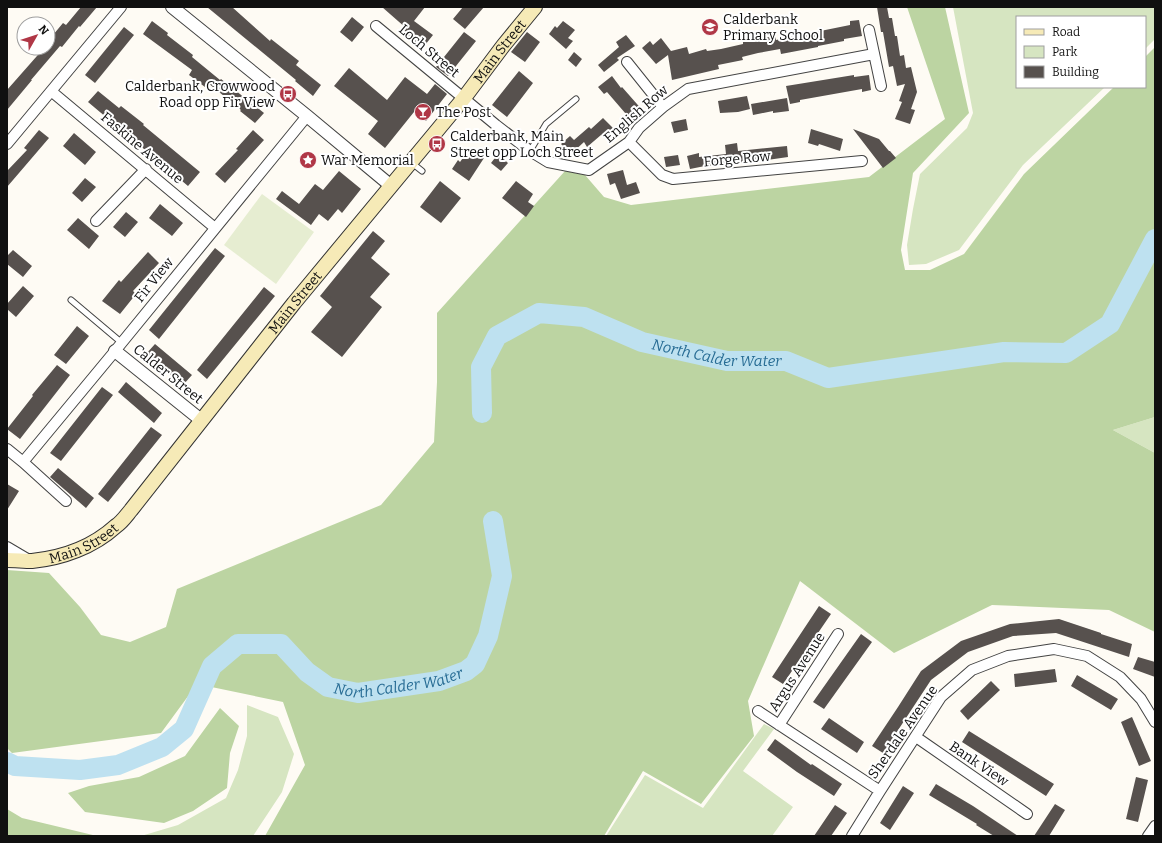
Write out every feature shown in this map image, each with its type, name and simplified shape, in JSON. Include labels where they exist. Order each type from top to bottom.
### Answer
[{"type":"main road","name":"Main Street","points":[[7,560],[31,561],[59,557],[101,538],[117,526],[294,303],[390,185],[464,98],[534,7]]},
{"type":"street","points":[[7,144],[121,7]]},
{"type":"street","points":[[172,7],[390,185]]},
{"type":"street","name":"Loch Street","points":[[376,26],[464,98]]},
{"type":"street","points":[[869,30],[881,86]]},
{"type":"street","name":"English Row","points":[[464,98],[530,151],[548,162],[589,170],[629,142],[639,128],[663,107],[688,89],[874,54]]},
{"type":"street","points":[[627,62],[663,107]]},
{"type":"street","name":"Faskine Avenue","points":[[51,91],[215,228]]},
{"type":"street","name":"Fir View","points":[[23,462],[307,116]]},
{"type":"street","name":"Forge Row","points":[[629,142],[662,175],[673,179],[862,161]]},
{"type":"street","points":[[96,221],[146,169]]},
{"type":"street","name":"Calder Street","points":[[118,347],[201,420]]},
{"type":"street","points":[[7,449],[66,501]]},
{"type":"street","points":[[7,547],[31,561]]},
{"type":"street","name":"Argus Avenue","points":[[779,725],[838,634]]},
{"type":"street","name":"Sherdale Avenue","points":[[852,836],[941,697],[972,670],[1008,656],[1054,649],[1087,656],[1120,677],[1141,699],[1155,722]]},
{"type":"street","points":[[758,711],[880,791]]},
{"type":"street","name":"Bank View","points":[[916,737],[1027,814]]},
{"type":"street","points":[[1148,836],[1155,826]]},
{"type":"lane","points":[[530,151],[546,124],[576,99]]},
{"type":"lane","points":[[411,162],[422,171]]},
{"type":"lane","points":[[71,300],[118,347]]},
{"type":"green space","points":[[907,7],[945,7],[969,113],[913,173],[901,250],[905,270],[930,270],[964,254],[1024,174],[1113,88],[1146,88],[1146,56],[1155,47],[1155,417],[1113,430],[1155,453],[1155,632],[1109,610],[992,605],[894,653],[800,581],[748,701],[754,736],[701,804],[643,771],[604,836],[265,836],[305,765],[283,702],[197,684],[161,733],[12,753],[7,748],[7,570],[49,573],[80,607],[101,635],[130,642],[166,627],[177,589],[381,505],[434,442],[437,382],[437,313],[565,171],[585,175],[604,197],[631,205],[869,177],[945,119]]},
{"type":"green space","points":[[953,7],[1155,7],[1155,39],[1146,48],[1146,16],[1016,16],[1016,88],[1104,88],[1023,165],[959,250],[926,264],[909,265],[907,245],[920,174],[967,128],[973,113]]},
{"type":"green space","points":[[262,194],[314,232],[276,284],[224,245]]},
{"type":"green space","points":[[1155,417],[1155,453],[1113,430]]},
{"type":"green space","points":[[247,705],[278,717],[294,754],[282,792],[253,836],[141,836],[178,825],[226,798],[238,770],[247,736]]},
{"type":"green space","points":[[220,708],[239,726],[230,753],[227,788],[193,811],[164,823],[85,812],[68,793],[89,786],[139,777],[185,756]]},
{"type":"green space","points":[[764,724],[774,729],[743,771],[793,807],[772,836],[606,836],[645,775],[703,808]]},
{"type":"green space","points":[[7,809],[22,818],[97,836],[7,836]]},
{"type":"building","points":[[81,7],[97,7],[62,47],[60,46],[56,51],[56,31],[63,23],[66,25]]},
{"type":"building","points":[[207,7],[232,7],[270,41],[271,39],[299,61],[296,65],[321,85],[313,96],[295,81],[296,80]]},
{"type":"building","points":[[382,7],[425,7],[414,21],[433,35],[425,45],[420,42],[418,44],[403,33],[406,28]]},
{"type":"building","points":[[463,7],[484,7],[465,29],[453,19]]},
{"type":"building","points":[[877,7],[887,7],[889,18],[892,18],[895,36],[897,36],[900,56],[904,55],[906,68],[911,67],[917,92],[911,109],[915,110],[910,124],[895,119],[902,102],[899,101],[905,84],[897,86],[893,66],[889,67]]},
{"type":"building","points":[[352,17],[364,27],[352,42],[340,32]]},
{"type":"building","points":[[859,20],[862,36],[781,54],[780,49],[758,53],[742,57],[743,60],[718,65],[719,69],[672,80],[668,55],[656,64],[642,48],[650,41],[653,45],[661,38],[671,51],[687,47],[689,54],[706,49],[707,51],[721,49],[743,44],[743,42],[776,36],[776,40],[850,25],[850,21]]},
{"type":"building","points":[[152,21],[168,33],[167,35],[193,55],[192,57],[220,80],[221,79],[264,113],[255,123],[208,83],[205,87],[189,75],[192,70],[143,34]]},
{"type":"building","points":[[563,21],[575,30],[568,38],[573,41],[566,49],[549,34],[555,26],[557,28]]},
{"type":"building","points":[[124,27],[134,35],[95,83],[85,75]]},
{"type":"building","points":[[464,32],[476,41],[448,76],[436,67]]},
{"type":"building","points":[[527,32],[540,42],[525,62],[511,52]]},
{"type":"building","points":[[626,35],[635,46],[617,58],[619,60],[604,72],[598,65],[619,47],[616,42]]},
{"type":"building","points":[[574,52],[582,59],[576,67],[568,60]]},
{"type":"building","points":[[37,56],[51,56],[7,110],[7,90]]},
{"type":"building","points":[[349,68],[387,100],[405,77],[427,94],[435,84],[447,94],[426,121],[414,112],[385,148],[368,134],[378,121],[334,86]]},
{"type":"building","points":[[519,71],[533,83],[507,117],[492,105]]},
{"type":"building","points":[[854,75],[854,77],[869,75],[871,90],[862,92],[862,89],[800,100],[800,102],[790,104],[786,86]]},
{"type":"building","points":[[612,76],[621,88],[622,87],[644,112],[632,121],[607,92],[604,94],[598,87]]},
{"type":"building","points":[[98,91],[119,108],[121,106],[144,124],[143,125],[200,172],[188,186],[88,102]]},
{"type":"building","points":[[747,96],[750,109],[738,112],[720,113],[718,101]]},
{"type":"building","points":[[787,98],[789,111],[773,113],[773,111],[753,115],[751,104]]},
{"type":"building","points":[[603,118],[613,128],[603,137],[601,135],[587,147],[584,142],[571,154],[561,144],[570,136],[574,140],[589,127],[591,129]]},
{"type":"building","points":[[686,119],[688,130],[674,133],[671,122]]},
{"type":"building","points":[[811,129],[843,139],[840,151],[819,144],[818,146],[808,143]]},
{"type":"building","points":[[853,129],[879,139],[896,158],[883,168]]},
{"type":"building","points":[[39,130],[49,138],[7,187],[7,171],[27,150],[24,148]]},
{"type":"building","points":[[253,130],[264,140],[225,183],[215,174],[238,150],[236,149]]},
{"type":"building","points":[[74,133],[96,152],[85,165],[63,146]]},
{"type":"building","points":[[737,143],[738,151],[787,146],[788,157],[754,162],[710,165],[690,169],[687,156],[699,153],[699,157],[726,154],[725,145]]},
{"type":"building","points":[[470,148],[484,158],[469,181],[452,169],[458,160],[460,162]]},
{"type":"building","points":[[498,154],[508,163],[501,171],[491,163]]},
{"type":"building","points":[[678,155],[680,165],[666,167],[664,157]]},
{"type":"building","points":[[623,170],[627,185],[636,182],[640,193],[621,199],[615,183],[610,185],[607,174]]},
{"type":"building","points":[[339,171],[361,189],[342,213],[338,209],[328,221],[319,214],[311,225],[276,199],[282,191],[299,204],[315,184],[323,190]]},
{"type":"building","points":[[85,178],[96,187],[82,202],[72,193]]},
{"type":"building","points":[[440,181],[461,198],[441,223],[420,207]]},
{"type":"building","points":[[516,181],[533,194],[528,202],[534,206],[526,217],[502,198]]},
{"type":"building","points":[[160,204],[183,223],[172,236],[149,218]]},
{"type":"building","points":[[126,212],[138,222],[125,237],[113,227]]},
{"type":"building","points":[[78,218],[99,236],[89,249],[67,230]]},
{"type":"building","points":[[373,231],[385,241],[371,258],[390,274],[370,297],[382,307],[342,357],[311,332],[332,307],[320,296]]},
{"type":"building","points":[[215,248],[225,256],[159,339],[149,330]]},
{"type":"building","points":[[13,250],[32,266],[23,277],[7,264],[7,256]]},
{"type":"building","points":[[148,252],[159,263],[133,291],[136,294],[120,314],[102,301],[119,280],[121,282]]},
{"type":"building","points":[[23,286],[34,296],[16,317],[7,309],[7,304]]},
{"type":"building","points":[[264,287],[275,296],[207,379],[197,370]]},
{"type":"building","points":[[77,326],[89,336],[66,364],[54,355]]},
{"type":"building","points":[[155,344],[192,375],[183,385],[146,354]]},
{"type":"building","points":[[57,365],[70,375],[20,439],[7,429],[33,396],[32,395]]},
{"type":"building","points":[[126,382],[162,413],[154,423],[118,392]]},
{"type":"building","points":[[102,387],[113,395],[61,461],[50,453]]},
{"type":"building","points":[[151,427],[162,435],[108,502],[98,494]]},
{"type":"building","points":[[58,468],[94,498],[86,508],[50,477]]},
{"type":"building","points":[[7,484],[19,491],[7,510]]},
{"type":"building","points":[[819,606],[831,614],[783,684],[772,677]]},
{"type":"building","points":[[1059,619],[1132,644],[1129,657],[1056,633],[1013,636],[968,652],[931,680],[883,753],[872,746],[921,671],[961,641],[1010,624]]},
{"type":"building","points":[[861,634],[872,642],[824,709],[813,702]]},
{"type":"building","points":[[1138,657],[1155,662],[1155,677],[1133,669]]},
{"type":"building","points":[[1055,669],[1057,682],[1015,687],[1014,674]]},
{"type":"building","points":[[1077,675],[1118,699],[1111,710],[1071,686]]},
{"type":"building","points":[[991,681],[1000,690],[968,720],[960,711]]},
{"type":"building","points":[[1132,717],[1151,761],[1139,766],[1121,722]]},
{"type":"building","points":[[829,718],[864,742],[857,753],[821,729]]},
{"type":"building","points":[[969,731],[1054,784],[1046,796],[962,742]]},
{"type":"building","points":[[775,739],[811,765],[812,764],[842,784],[834,796],[767,750]]},
{"type":"building","points":[[1136,777],[1148,780],[1138,822],[1126,819]]},
{"type":"building","points":[[936,784],[973,806],[1018,836],[994,836],[976,825],[977,824],[929,795]]},
{"type":"building","points":[[903,786],[914,793],[890,830],[880,823]]},
{"type":"building","points":[[1055,804],[1065,810],[1049,836],[1034,836]]},
{"type":"building","points":[[835,805],[847,813],[831,836],[814,836]]},
{"type":"waterway","name":"North Calder Water","points":[[482,413],[481,367],[497,336],[539,313],[584,317],[642,342],[727,361],[786,361],[828,378],[1004,352],[1066,353],[1110,324],[1155,239]]},
{"type":"waterway","name":"North Calder Water","points":[[7,762],[15,766],[80,770],[118,765],[162,747],[184,729],[212,666],[238,644],[281,644],[307,672],[328,687],[358,693],[439,681],[466,671],[475,664],[488,636],[502,576],[493,521]]},
{"type":"place","name":"Calderbank Primary School","points":[[710,27]]},
{"type":"place","name":"Calderbank, Crowwood Road opp Fir View","points":[[288,94]]},
{"type":"place","name":"The Post","points":[[423,112]]},
{"type":"place","name":"Calderbank, Main Street opp Loch Street","points":[[437,144]]},
{"type":"place","name":"War Memorial","points":[[308,160]]}]
